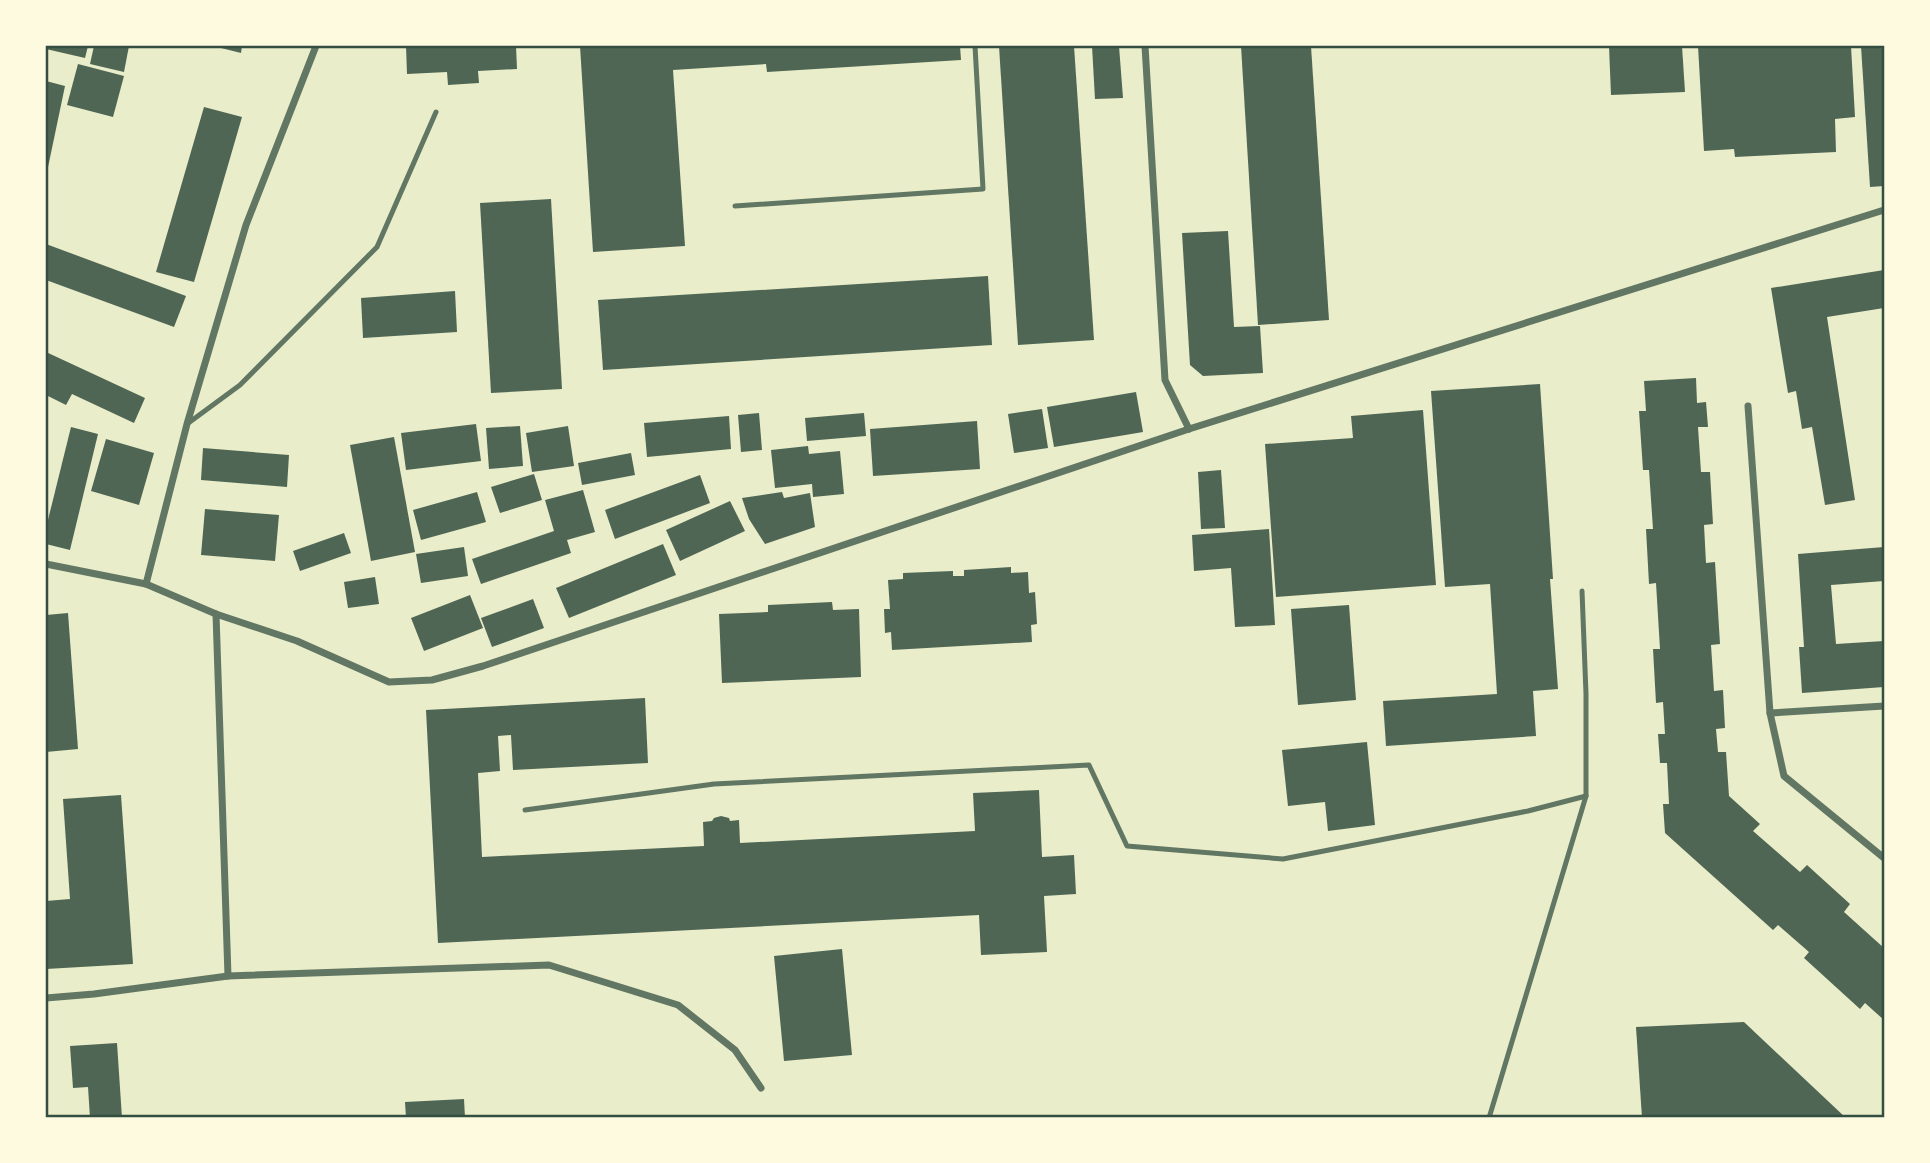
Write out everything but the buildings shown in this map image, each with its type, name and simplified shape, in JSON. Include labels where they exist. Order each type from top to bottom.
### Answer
[{"type":"street","points":[[146,584],[187,424],[246,225],[316,46]]},
{"type":"street","points":[[1145,46],[1165,380],[1189,429]]},
{"type":"street","points":[[46,564],[146,584],[216,614],[296,641],[389,681],[432,680],[483,666],[1189,429],[1885,210]]},
{"type":"street","points":[[1748,405],[1770,713],[1784,776],[1885,858]]},
{"type":"street","points":[[216,614],[228,976]]},
{"type":"street","points":[[1770,713],[1885,706]]},
{"type":"street","points":[[46,998],[228,976],[549,965],[678,1005],[735,1050],[761,1088]]},
{"type":"lane","points":[[734,206],[983,189],[975,46]]},
{"type":"lane","points":[[187,424],[240,385],[377,247],[436,112]]},
{"type":"lane","points":[[1489,1118],[1586,796],[1582,591]]},
{"type":"lane","points":[[525,810],[714,784],[1089,765],[1127,846],[1283,859],[1528,811],[1586,796]]}]
